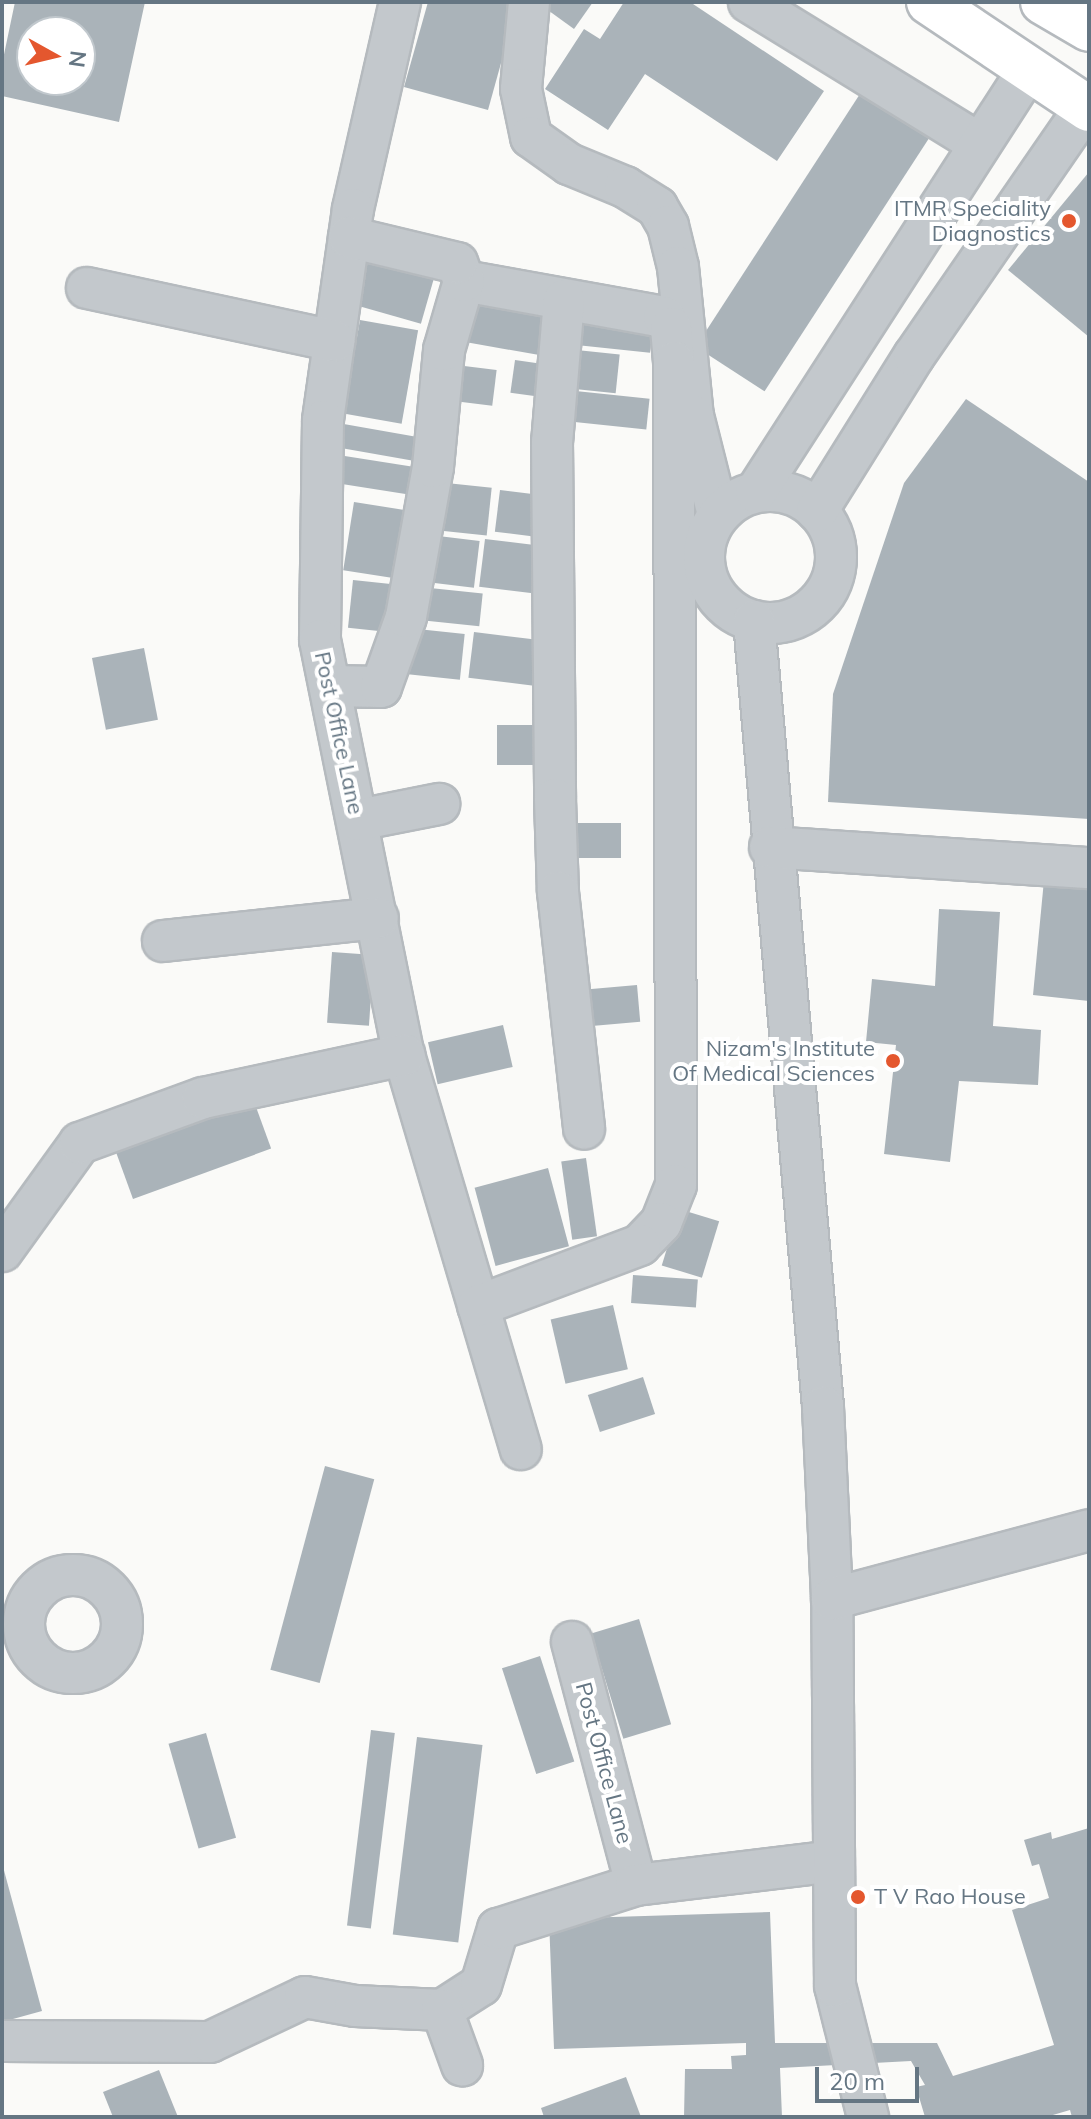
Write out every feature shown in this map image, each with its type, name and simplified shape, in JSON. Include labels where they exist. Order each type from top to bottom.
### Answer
[{"type":"main road","points":[[929,2],[1088,108]]},
{"type":"main road","points":[[1043,2],[1089,29]]},
{"type":"street","name":"Post Office Lane","points":[[400,2],[349,237],[323,421],[320,640],[404,1055],[521,1449]]},
{"type":"street","points":[[529,2],[521,89],[531,137],[569,164],[657,207],[668,226],[678,267],[693,416],[718,515]]},
{"type":"street","points":[[749,2],[980,144]]},
{"type":"street","points":[[756,492],[799,497],[817,511],[835,548],[826,589],[795,617],[754,621],[734,613],[707,579],[705,545],[718,515],[756,492],[1029,69]]},
{"type":"street","points":[[817,511],[914,356],[1088,108]]},
{"type":"street","points":[[330,686],[381,687],[406,617],[433,467],[444,350],[464,281],[457,263],[349,237]]},
{"type":"street","points":[[464,281],[664,317],[674,344],[676,1185],[661,1223],[640,1245],[478,1306]]},
{"type":"street","points":[[87,288],[334,341]]},
{"type":"street","points":[[564,300],[552,442],[555,799],[558,892],[584,1129]]},
{"type":"street","points":[[754,621],[770,847],[823,1407],[832,1599],[835,1986],[868,2117]]},
{"type":"street","points":[[358,820],[439,804]]},
{"type":"street","points":[[770,847],[1089,868]]},
{"type":"street","points":[[163,941],[378,918]]},
{"type":"street","points":[[2,1251],[80,1143],[203,1098],[404,1055]]},
{"type":"street","points":[[832,1599],[1089,1530]]},
{"type":"street","points":[[80,1576],[108,1590],[121,1620],[111,1654],[90,1670],[56,1670],[16,1648],[24,1618],[16,1600],[50,1581],[80,1576]]},
{"type":"street","name":"Post Office Lane","points":[[572,1642],[636,1885]]},
{"type":"street","points":[[2,2041],[210,2042],[305,1997],[355,2006],[442,2010],[481,1985],[498,1929],[636,1885],[834,1861]]},
{"type":"street","points":[[442,2010],[462,2065]]},
{"type":"building","points":[[15,2],[145,2],[119,122],[2,96],[2,64]]},
{"type":"building","points":[[428,2],[518,2],[488,110],[404,87]]},
{"type":"building","points":[[549,2],[593,2],[574,29],[545,8]]},
{"type":"building","points":[[624,2],[690,2],[824,91],[777,161],[645,74],[608,130],[545,89],[584,29],[600,39]]},
{"type":"building","points":[[869,80],[938,125],[765,391],[696,347]]},
{"type":"building","name":"ITMR Speciality Diagnostics","points":[[1089,172],[1089,337],[1008,270]]},
{"type":"building","points":[[367,247],[437,267],[421,324],[351,304]]},
{"type":"building","points":[[475,295],[555,309],[546,356],[467,342]]},
{"type":"building","points":[[568,310],[654,319],[650,353],[564,344]]},
{"type":"building","points":[[360,320],[418,330],[402,424],[344,414]]},
{"type":"building","points":[[567,349],[620,355],[616,393],[563,388]]},
{"type":"building","points":[[515,360],[552,365],[547,398],[510,393]]},
{"type":"building","points":[[448,364],[497,370],[492,406],[444,400]]},
{"type":"building","points":[[566,390],[650,399],[646,430],[563,421]]},
{"type":"building","points":[[966,399],[1089,482],[1089,819],[828,802],[833,694],[904,483]]},
{"type":"building","points":[[338,423],[422,438],[418,461],[334,447]]},
{"type":"building","points":[[332,454],[413,467],[409,494],[328,482]]},
{"type":"building","points":[[437,482],[492,488],[487,535],[432,530]]},
{"type":"building","points":[[500,490],[543,495],[538,537],[495,532]]},
{"type":"building","points":[[354,502],[415,512],[404,580],[343,570]]},
{"type":"building","points":[[430,535],[480,541],[474,588],[424,582]]},
{"type":"building","points":[[485,539],[539,546],[533,593],[479,587]]},
{"type":"building","points":[[353,580],[398,585],[393,632],[348,628]]},
{"type":"building","points":[[430,588],[483,594],[479,626],[427,621]]},
{"type":"building","points":[[408,628],[465,634],[460,680],[403,674]]},
{"type":"building","points":[[474,632],[543,641],[538,686],[468,678]]},
{"type":"building","points":[[144,648],[158,720],[106,730],[92,658]]},
{"type":"building","points":[[497,725],[551,725],[551,765],[497,765]]},
{"type":"building","points":[[564,823],[621,823],[621,858],[564,858]]},
{"type":"building","points":[[1044,880],[1089,884],[1089,1001],[1033,995]]},
{"type":"building","points":[[939,909],[1000,912],[993,1026],[1041,1030],[1038,1085],[959,1081],[950,1162],[884,1154],[896,1045],[866,1042],[872,979],[935,986]]},
{"type":"building","points":[[332,952],[374,955],[369,1026],[327,1023]]},
{"type":"building","points":[[637,985],[640,1022],[580,1027],[577,990]]},
{"type":"building","points":[[503,1025],[513,1067],[438,1084],[428,1042]]},
{"type":"building","points":[[252,1096],[271,1149],[133,1199],[114,1146]]},
{"type":"building","points":[[586,1158],[597,1236],[572,1240],[561,1161]]},
{"type":"building","points":[[548,1168],[569,1246],[496,1266],[475,1188]]},
{"type":"building","points":[[679,1209],[719,1221],[702,1278],[662,1265]]},
{"type":"building","points":[[633,1275],[698,1280],[696,1307],[631,1303]]},
{"type":"building","points":[[613,1305],[628,1369],[565,1384],[551,1319]]},
{"type":"building","points":[[643,1377],[655,1414],[600,1432],[588,1395]]},
{"type":"building","points":[[325,1466],[374,1479],[320,1683],[270,1670]]},
{"type":"building","points":[[639,1619],[671,1724],[623,1739],[591,1634]]},
{"type":"building","points":[[540,1656],[574,1762],[536,1774],[502,1668]]},
{"type":"building","points":[[371,1730],[395,1733],[371,1928],[347,1926]]},
{"type":"building","points":[[206,1733],[236,1838],[199,1849],[169,1744]]},
{"type":"building","points":[[417,1737],[483,1745],[458,1943],[393,1935]]},
{"type":"building","points":[[1089,1828],[1089,2117],[1072,2117],[1070,2110],[1046,2117],[925,2117],[916,2087],[925,2085],[911,2061],[780,2068],[782,2117],[684,2117],[685,2069],[732,2069],[731,2056],[746,2055],[746,2043],[554,2049],[549,1919],[770,1912],[775,2043],[937,2043],[953,2076],[1054,2045],[1012,1910],[1049,1898],[1039,1864],[1032,1866],[1024,1840],[1051,1832],[1052,1839]]},
{"type":"building","points":[[2,1863],[42,2011],[2,2022]]},
{"type":"building","points":[[159,2070],[178,2117],[113,2117],[103,2092]]},
{"type":"building","points":[[626,2077],[641,2117],[544,2117],[541,2108]]},
{"type":"place","name":"ITMR Speciality Diagnostics","points":[[1069,221]]},
{"type":"place","name":"Nizam's Institute Of Medical Sciences","points":[[893,1061]]},
{"type":"place","name":"T V Rao House","points":[[858,1897]]}]
